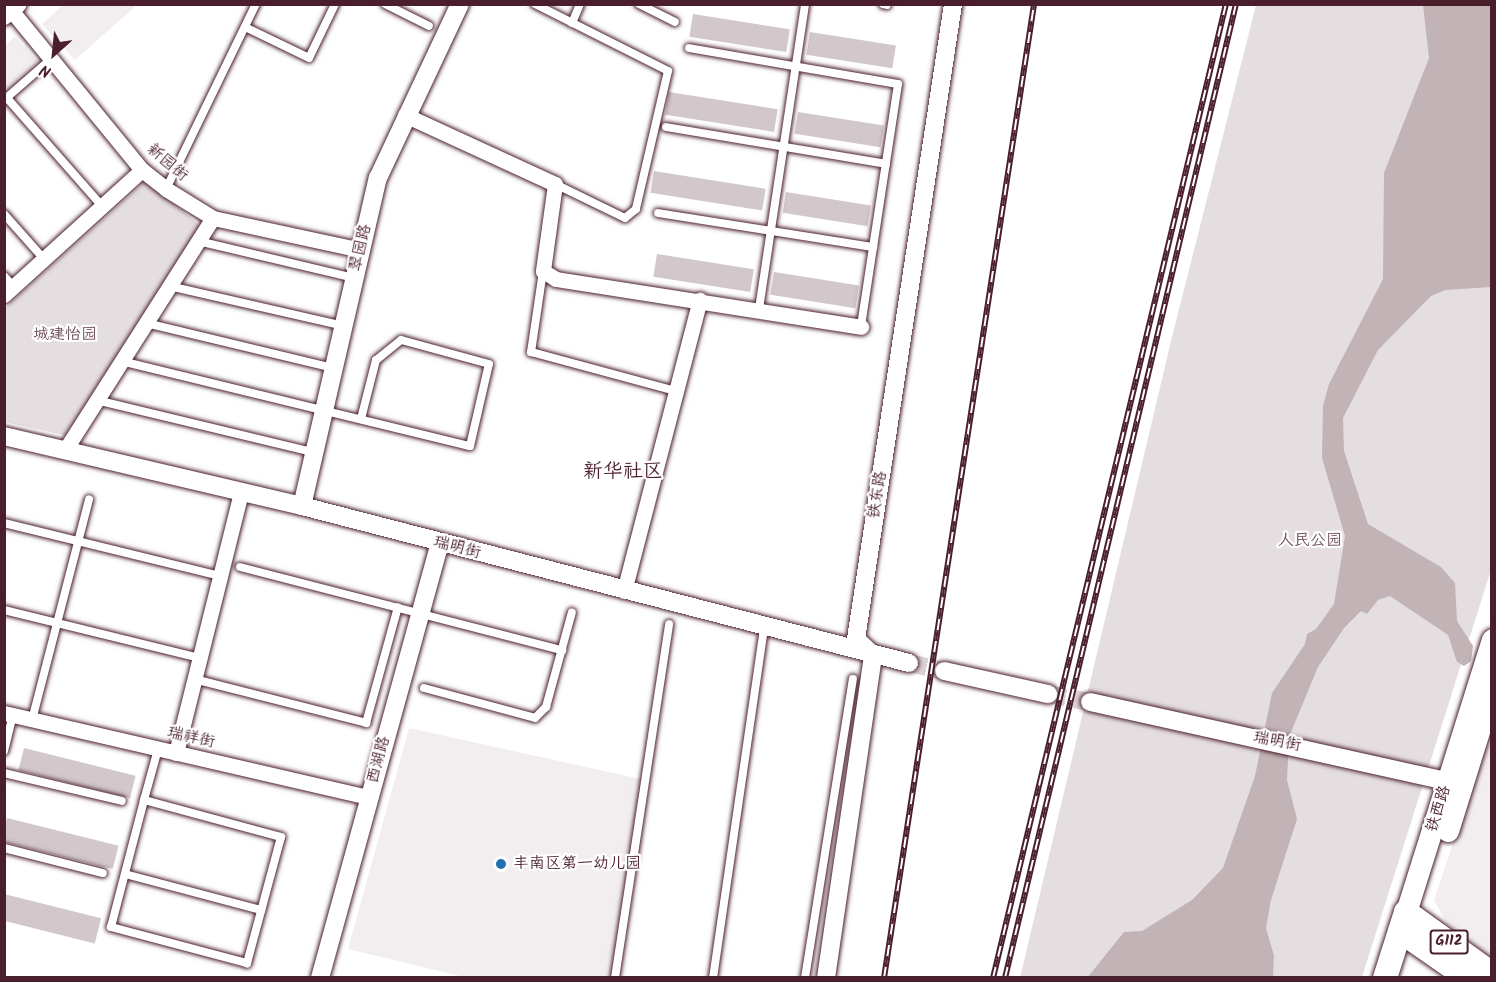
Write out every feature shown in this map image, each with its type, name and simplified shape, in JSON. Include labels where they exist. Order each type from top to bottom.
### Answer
[{"type":"highway","name":"G112","points":[[1410,925],[1491,974]]},
{"type":"highway","name":"G112","points":[[1410,925],[1468,978]]},
{"type":"highway","name":"铁西路","points":[[1385,978],[1410,925]]},
{"type":"highway","name":"铁西路","points":[[1401,978],[1410,925]]},
{"type":"main road","name":"铁西路","points":[[1410,925],[1455,783],[1491,639]]},
{"type":"main road","name":"铁西路","points":[[1455,783],[1491,690]]},
{"type":"street","name":"翠园路","points":[[302,506],[378,178],[405,115],[460,4]]},
{"type":"street","name":"铁东路","points":[[873,655],[856,639],[953,4]]},
{"type":"street","name":"新园街","points":[[11,10],[142,170],[166,189],[213,218],[361,250]]},
{"type":"street","points":[[405,115],[555,184],[543,271],[556,279],[759,309],[861,327]]},
{"type":"street","points":[[8,286],[44,259],[142,170]]},
{"type":"street","points":[[65,450],[213,218]]},
{"type":"street","points":[[624,591],[700,300]]},
{"type":"street","name":"瑞明街","points":[[4,436],[302,506],[909,663]]},
{"type":"street","points":[[176,753],[241,492]]},
{"type":"street","name":"西湖路","points":[[320,978],[418,612],[440,543]]},
{"type":"street","points":[[826,978],[873,655]]},
{"type":"street","points":[[944,671],[1048,694]]},
{"type":"street","name":"瑞明街","points":[[1090,702],[1309,748],[1455,783]]},
{"type":"street","name":"瑞祥街","points":[[9,714],[369,797]]},
{"type":"lane","points":[[166,189],[256,4]]},
{"type":"lane","points":[[245,27],[309,58],[335,4]]},
{"type":"lane","points":[[385,4],[429,26]]},
{"type":"lane","points":[[535,4],[668,71],[636,209],[625,218],[555,184]]},
{"type":"lane","points":[[572,23],[580,4]]},
{"type":"lane","points":[[639,4],[675,22]]},
{"type":"lane","points":[[759,309],[805,4]]},
{"type":"lane","points":[[689,48],[898,84],[861,327]]},
{"type":"lane","points":[[51,59],[6,99],[102,206]]},
{"type":"lane","points":[[666,127],[886,164]]},
{"type":"lane","points":[[658,213],[873,247]]},
{"type":"lane","points":[[4,214],[44,259]]},
{"type":"lane","points":[[198,241],[354,278]]},
{"type":"lane","points":[[543,271],[531,352],[676,391]]},
{"type":"lane","points":[[169,286],[343,326]]},
{"type":"lane","points":[[146,323],[333,368]]},
{"type":"lane","points":[[121,361],[470,446],[489,364],[401,340],[387,347],[376,360],[361,419]]},
{"type":"lane","points":[[96,400],[315,452]]},
{"type":"lane","points":[[32,720],[89,499]]},
{"type":"lane","points":[[4,523],[220,576]]},
{"type":"lane","points":[[240,567],[561,650]]},
{"type":"lane","points":[[194,679],[366,723],[398,607]]},
{"type":"lane","points":[[4,610],[199,658]]},
{"type":"lane","points":[[424,688],[535,718],[546,707],[572,612]]},
{"type":"lane","points":[[615,978],[669,624]]},
{"type":"lane","points":[[713,978],[764,627]]},
{"type":"lane","points":[[806,978],[853,679]]},
{"type":"lane","points":[[4,751],[9,714]]},
{"type":"lane","points":[[144,800],[281,837],[247,963],[111,927],[144,800],[158,748]]},
{"type":"lane","points":[[4,773],[122,801]]},
{"type":"lane","points":[[4,848],[103,873]]},
{"type":"lane","points":[[125,874],[261,910]]},
{"type":"shaded area","points":[[64,4],[137,5],[75,60],[42,24]]},
{"type":"shaded area","points":[[1423,5],[1491,5],[1491,287],[1445,290],[1431,296],[1378,350],[1343,418],[1344,451],[1368,524],[1441,567],[1455,583],[1457,621],[1473,646],[1471,661],[1464,666],[1457,662],[1448,635],[1390,596],[1378,600],[1367,614],[1361,611],[1344,628],[1318,667],[1289,737],[1287,780],[1297,819],[1271,900],[1266,928],[1274,956],[1273,977],[1087,978],[1124,932],[1142,931],[1192,900],[1223,868],[1255,776],[1272,693],[1305,644],[1307,634],[1316,629],[1334,604],[1345,536],[1322,458],[1323,406],[1329,384],[1383,279],[1384,173],[1429,58]]},
{"type":"shaded area","points":[[15,37],[39,63],[5,95],[4,46]]},
{"type":"shaded area","name":"丰南区第一幼儿园","points":[[409,728],[645,780],[614,977],[464,977],[348,949]]},
{"type":"shaded area","points":[[1491,729],[1491,957],[1447,924],[1434,900]]},
{"type":"green space","name":"人民公园","points":[[1256,5],[1491,5],[1491,570],[1362,977],[1020,978],[1171,341]]},
{"type":"green space","name":"城建怡园","points":[[146,181],[204,229],[97,395],[82,439],[5,422],[4,309]]},
{"type":"building","points":[[693,14],[790,29],[786,52],[689,37]]},
{"type":"building","points":[[810,32],[896,46],[892,68],[806,55]]},
{"type":"building","points":[[669,92],[778,109],[774,132],[665,115]]},
{"type":"building","points":[[798,112],[884,126],[880,147],[795,134]]},
{"type":"building","points":[[654,171],[766,189],[762,210],[651,193]]},
{"type":"building","points":[[786,192],[871,205],[868,226],[783,213]]},
{"type":"building","points":[[657,254],[754,269],[750,292],[653,277]]},
{"type":"building","points":[[774,272],[859,285],[855,308],[770,295]]},
{"type":"building","points":[[24,748],[136,776],[130,798],[18,770]]},
{"type":"building","points":[[7,818],[119,846],[113,869],[4,842]]},
{"type":"building","points":[[4,894],[101,918],[95,943],[4,921]]},
{"type":"tunnel","points":[[909,663],[944,671]]},
{"type":"tunnel","points":[[1048,694],[1090,702]]},
{"type":"railway","points":[[884,978],[1034,4]]},
{"type":"railway","points":[[993,978],[1226,4]]},
{"type":"railway","points":[[1005,978],[1236,4]]},
{"type":"place","name":"丰南区第一幼儿园","points":[[501,864]]},
{"type":"district","name":"新华社区","points":[[623,472]]}]
